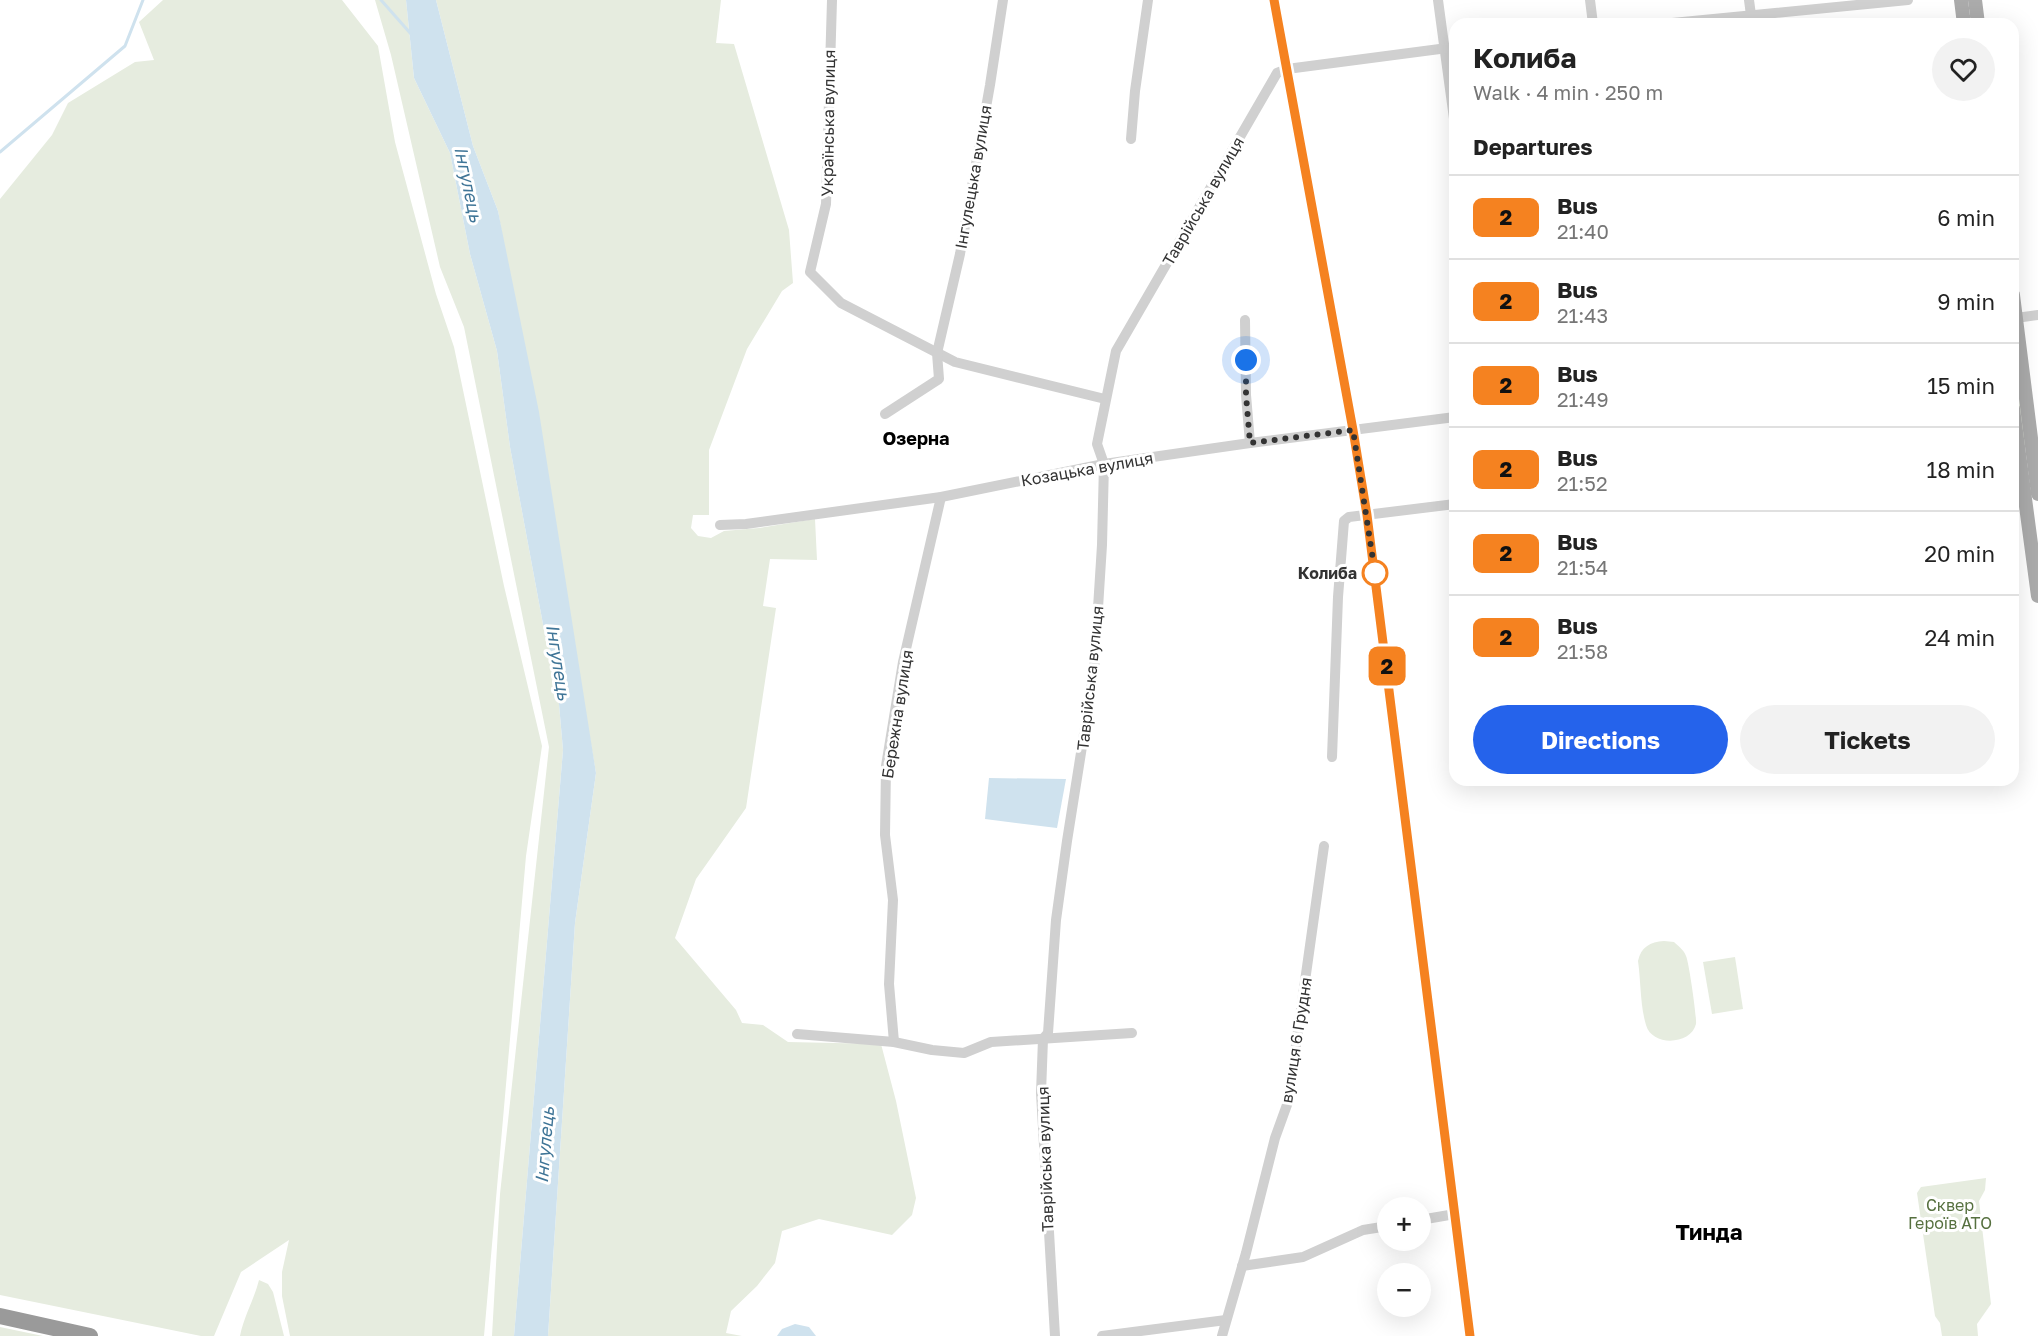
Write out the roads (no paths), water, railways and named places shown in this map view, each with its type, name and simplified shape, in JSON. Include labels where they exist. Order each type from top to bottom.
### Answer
[{"type":"highway","points":[[0,1316],[90,1336]]},
{"type":"main road","points":[[1961,0],[1963,18]]},
{"type":"main road","points":[[1975,0],[1977,18]]},
{"type":"main road","points":[[2019,378],[2038,596]]},
{"type":"main road","points":[[2019,445],[2038,494]]},
{"type":"street","name":"Українська вулиця","points":[[832,0],[826,204],[810,272],[841,303],[955,362],[1105,399]]},
{"type":"street","name":"Інгулецька вулиця","points":[[937,353],[960,254],[990,85],[1002,0]]},
{"type":"street","points":[[1131,139],[1135,91],[1148,0]]},
{"type":"street","points":[[1274,0],[1367,515],[1470,1336]]},
{"type":"street","points":[[1438,0],[1449,44]]},
{"type":"street","points":[[1590,0],[1592,18]]},
{"type":"street","points":[[1749,0],[1750,15]]},
{"type":"street","points":[[1721,18],[1908,0]]},
{"type":"street","points":[[1788,12],[1789,18]]},
{"type":"street","points":[[1287,69],[1449,48]]},
{"type":"street","name":"Таврійська вулиця","points":[[1055,1336],[1041,1093],[1043,1039],[1048,1033],[1056,920],[1094,671],[1102,545],[1104,464],[1097,444],[1105,399],[1116,351],[1276,73],[1287,69]]},
{"type":"street","points":[[2019,318],[2038,315]]},
{"type":"street","points":[[1245,320],[1246,395],[1250,443]]},
{"type":"street","points":[[885,414],[939,379],[937,353]]},
{"type":"street","name":"Козацька вулиця","points":[[720,525],[746,524],[941,497],[1104,464],[1449,418]]},
{"type":"street","name":"Бережна вулиця","points":[[894,1042],[890,984],[892,900],[885,835],[886,766],[903,662],[941,497]]},
{"type":"street","points":[[1332,757],[1338,597],[1344,521],[1349,517],[1449,505]]},
{"type":"street","name":"вулиця 6 Грудня","points":[[1222,1336],[1275,1138],[1288,1102],[1324,846]]},
{"type":"street","points":[[796,1034],[894,1042],[932,1050],[964,1053],[991,1042],[1132,1033]]},
{"type":"street","points":[[1431,1218],[1455,1214]]},
{"type":"street","points":[[1242,1266],[1303,1257],[1363,1230],[1377,1228]]},
{"type":"street","points":[[1102,1336],[1226,1320]]},
{"type":"water","name":"Інгулець","points":[[406,0],[436,0],[473,146],[498,211],[539,412],[596,773],[575,923],[548,1336],[514,1336],[563,750],[556,670],[545,635],[510,447],[497,351],[470,254],[450,153],[414,78]]},
{"type":"water","points":[[989,778],[1066,779],[1057,828],[985,819]]},
{"type":"water","points":[[795,1324],[809,1327],[816,1336],[777,1336],[782,1329]]},
{"type":"waterway","points":[[0,152],[125,46],[143,0]]},
{"type":"waterway","points":[[381,0],[411,34]]},
{"type":"place","name":"Колиба","points":[[1375,573]]},
{"type":"district","name":"Озерна","points":[[916,438]]},
{"type":"district","name":"Тинда","points":[[1709,1231]]},
{"type":"park label","name":"Сквер Героїв АТО","points":[[1950,1214]]}]
